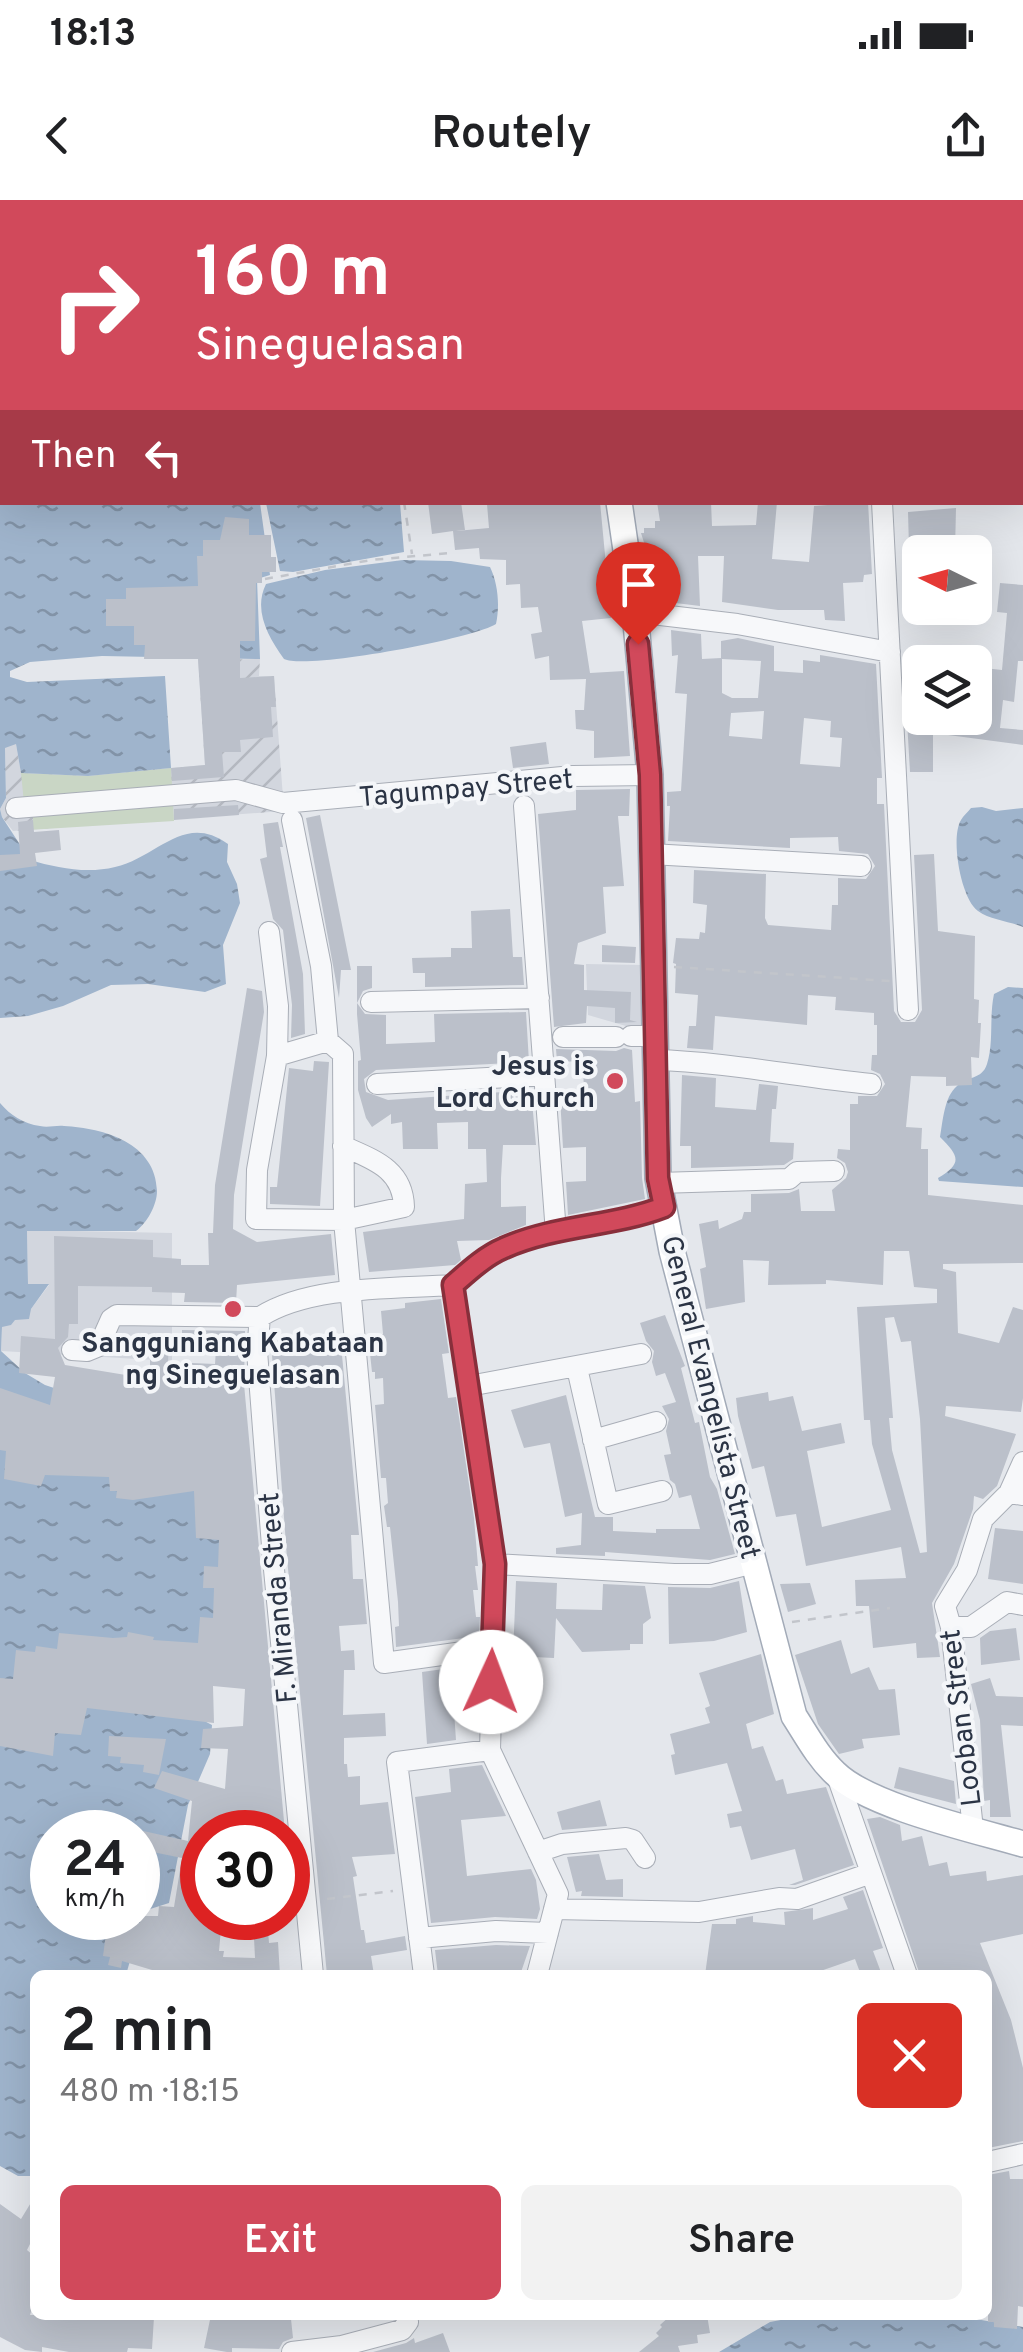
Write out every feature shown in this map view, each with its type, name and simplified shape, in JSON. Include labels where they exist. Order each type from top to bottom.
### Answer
[{"type":"main road","name":"General Evangelista Street","points":[[619,505],[650,775],[652,966],[639,1042],[662,1195],[794,1716],[837,1776],[886,1801],[1023,1844]]},
{"type":"street","points":[[882,505],[908,1010]]},
{"type":"street","points":[[634,612],[736,624],[890,652]]},
{"type":"street","name":"Tagumpay Street","points":[[288,811],[573,776],[650,775]]},
{"type":"street","points":[[16,808],[236,790],[288,811],[321,966],[328,1040],[344,1054],[344,1220],[384,1663],[492,1648]]},
{"type":"street","points":[[524,806],[556,1232]]},
{"type":"street","points":[[651,854],[861,866]]},
{"type":"street","points":[[268,932],[278,1006],[277,1056],[258,1170],[256,1219],[344,1220],[404,1207],[404,1188],[383,1164],[343,1146]]},
{"type":"street","points":[[371,1002],[539,998]]},
{"type":"street","points":[[563,1037],[639,1042],[731,1065],[870,1084]]},
{"type":"street","points":[[277,1056],[328,1040]]},
{"type":"street","points":[[377,1084],[546,1075]]},
{"type":"street","points":[[72,1350],[99,1346],[116,1315],[260,1317],[282,1303],[353,1292],[453,1285],[504,1248],[556,1232],[633,1219],[662,1195],[789,1179],[797,1172],[834,1172]]},
{"type":"street","points":[[453,1285],[495,1564],[490,1750],[558,1894],[539,1970]]},
{"type":"street","name":"F. Miranda Street","points":[[260,1317],[257,1350],[267,1484],[297,1810]]},
{"type":"street","points":[[469,1386],[641,1354]]},
{"type":"street","points":[[577,1368],[608,1504],[662,1490]]},
{"type":"street","points":[[593,1440],[656,1422]]},
{"type":"street","points":[[1023,1462],[1016,1494],[983,1519],[948,1617],[971,1628],[1007,1602],[1023,1604]]},
{"type":"street","points":[[495,1564],[710,1574],[754,1563]]},
{"type":"street","name":"Looban Street","points":[[948,1617],[973,1829]]},
{"type":"street","points":[[423,1970],[397,1762],[490,1750]]},
{"type":"street","points":[[837,1776],[905,1970]]},
{"type":"street","points":[[538,1852],[562,1844],[626,1838],[633,1840],[644,1858]]},
{"type":"street","points":[[554,1909],[699,1912],[779,1898],[797,1899],[872,1874]]},
{"type":"street","points":[[419,1938],[496,1931],[548,1932]]},
{"type":"street","name":"F. Miranda Street","points":[[310,1940],[313,1970]]},
{"type":"street","points":[[992,2161],[1023,2154]]},
{"type":"street","points":[[292,2352],[342,2346],[402,2330],[407,2320]]},
{"type":"path","points":[[404,505],[412,556]]},
{"type":"path","points":[[265,579],[450,553]]},
{"type":"path","points":[[652,966],[862,981],[906,980]]},
{"type":"path","points":[[771,1626],[890,1608]]},
{"type":"path","points":[[310,1901],[402,1889],[408,1885],[410,1870]]},
{"type":"shaded area","points":[[260,659],[259,676],[274,676],[284,811],[13,831],[2,817],[0,809],[6,798],[5,747],[10,744],[16,744],[21,773],[88,776],[205,765],[198,660]]},
{"type":"shaded area","points":[[586,964],[642,965],[643,1031],[588,1015]]},
{"type":"shaded area","points":[[27,1230],[172,1233],[172,1361],[1,1351],[2,1326],[31,1309],[49,1285],[28,1284]]},
{"type":"green space","points":[[171,768],[174,821],[28,830],[33,813],[25,813],[21,773],[88,776]]},
{"type":"water","points":[[0,505],[260,505],[270,575],[257,579],[260,659],[102,656],[30,662],[10,671],[10,677],[27,682],[165,676],[171,768],[88,776],[21,773],[16,744],[5,748],[6,798],[0,809]]},
{"type":"water","points":[[266,505],[400,505],[404,552],[280,571]]},
{"type":"water","points":[[403,560],[490,567],[498,595],[496,624],[390,651],[323,660],[284,659],[262,613],[266,584],[325,570]]},
{"type":"water","points":[[971,808],[996,811],[1023,808],[1023,927],[978,911],[962,882],[958,829]]},
{"type":"water","points":[[0,809],[30,860],[61,868],[115,867],[184,835],[212,835],[228,844],[227,862],[240,903],[223,945],[226,984],[205,992],[148,984],[111,985],[63,1006],[28,1016],[0,1018]]},
{"type":"water","points":[[1008,987],[1023,988],[1023,1187],[939,1181],[956,1159],[940,1137],[947,1103],[957,1086],[985,1069],[994,994]]},
{"type":"water","points":[[0,1103],[28,1123],[95,1130],[125,1141],[148,1161],[157,1191],[151,1213],[136,1231],[27,1231],[28,1284],[49,1284],[31,1309],[29,1319],[15,1320],[2,1327],[1,1351],[45,1385],[69,1393],[163,1443],[231,1535],[193,1715],[212,1725],[210,1754],[187,1810],[180,1810],[180,1846],[169,1903],[160,1906],[160,1810],[30,1810],[30,1940],[136,1940],[127,1970],[30,1970],[30,2176],[18,2176],[0,2166]]},
{"type":"water","points":[[982,2320],[1023,2327],[1023,2352],[719,2352],[770,2322]]},
{"type":"building","points":[[428,505],[461,505],[465,530],[456,531],[489,528],[487,505],[600,505],[611,618],[582,621],[590,673],[624,671],[630,756],[594,758],[594,731],[576,729],[575,710],[584,710],[586,679],[550,680],[549,656],[535,659],[531,634],[542,632],[538,607],[521,608],[520,584],[506,585],[506,560],[480,559],[479,548],[455,550],[453,531],[432,534]]},
{"type":"building","points":[[657,505],[711,505],[712,526],[756,525],[758,505],[777,505],[772,559],[809,562],[814,506],[868,505],[872,574],[864,575],[863,582],[843,583],[845,621],[825,620],[824,610],[778,610],[722,602],[724,556],[698,556],[700,606],[659,601],[660,584],[649,585],[648,555],[641,533],[644,528],[655,528],[655,521],[660,521]]},
{"type":"building","points":[[956,508],[955,535],[909,535],[908,512]]},
{"type":"building","points":[[225,517],[249,519],[249,535],[271,535],[271,557],[276,557],[276,572],[262,572],[262,583],[256,583],[255,641],[240,641],[240,678],[274,676],[273,737],[240,740],[241,752],[222,752],[224,777],[172,781],[171,768],[205,765],[198,659],[144,659],[145,645],[134,645],[134,626],[106,626],[106,599],[126,599],[126,588],[198,586],[197,556],[203,556],[203,540],[220,540]]},
{"type":"building","points":[[1000,583],[1023,585],[1023,661],[1018,661],[1014,702],[1003,700],[1000,728],[1023,730],[1023,745],[948,735],[992,735],[992,669],[1002,670],[1007,613],[997,612]]},
{"type":"building","points":[[671,630],[701,634],[702,659],[721,658],[721,641],[738,638],[774,646],[774,671],[803,673],[803,660],[820,662],[820,655],[876,664],[882,778],[877,778],[877,804],[884,804],[894,1011],[901,1022],[915,1022],[922,1010],[914,855],[934,854],[938,931],[975,936],[974,999],[979,1000],[981,1023],[979,1058],[971,1057],[972,1085],[946,1086],[946,1077],[911,1076],[906,1127],[922,1128],[921,1149],[928,1149],[928,1195],[1023,1205],[1023,1263],[943,1264],[943,1269],[956,1272],[958,1333],[999,1343],[1013,1307],[1023,1310],[1023,1398],[1021,1412],[946,1406],[945,1416],[1016,1434],[997,1486],[983,1499],[974,1496],[954,1564],[932,1603],[940,1657],[917,1658],[916,1643],[873,1648],[869,1606],[856,1606],[855,1580],[906,1578],[901,1547],[806,1566],[796,1514],[776,1517],[764,1466],[752,1469],[736,1398],[768,1392],[769,1401],[793,1396],[802,1431],[841,1423],[845,1443],[807,1451],[822,1527],[891,1510],[872,1444],[870,1420],[864,1420],[857,1307],[937,1303],[937,1289],[914,1287],[909,1251],[884,1251],[883,1285],[826,1280],[826,1284],[768,1285],[769,1261],[743,1260],[745,1302],[706,1309],[700,1269],[706,1267],[699,1224],[718,1220],[719,1229],[742,1219],[744,1212],[751,1212],[751,1194],[799,1189],[801,1211],[835,1211],[832,1190],[848,1172],[845,1163],[837,1158],[838,1149],[850,1150],[850,1104],[858,1104],[858,1096],[877,1096],[885,1084],[880,1074],[871,1070],[872,1055],[877,1055],[874,1013],[835,1010],[836,997],[808,995],[807,1025],[715,1016],[713,1050],[687,1048],[689,1026],[696,1026],[698,995],[675,993],[676,938],[699,939],[700,932],[705,933],[707,905],[693,903],[694,870],[766,874],[768,925],[831,930],[832,905],[838,905],[838,878],[866,879],[875,866],[868,854],[839,851],[838,837],[790,838],[790,848],[668,841],[667,792],[681,791],[687,694],[675,693],[678,655],[672,656]],"holes":[[[722,659],[761,661],[758,698],[732,698],[722,693]],[[764,711],[762,739],[729,736],[731,713]],[[804,718],[831,721],[830,737],[842,738],[840,767],[800,764]],[[894,1317],[901,1342],[911,1341],[920,1419],[927,1552],[920,1553],[892,1450],[885,1318]]]},
{"type":"building","points":[[908,735],[933,735],[933,772],[910,772]]},
{"type":"building","points":[[546,742],[549,764],[513,768],[510,747]]},
{"type":"building","points":[[630,789],[629,816],[618,816],[624,886],[603,887],[606,933],[578,943],[574,964],[584,965],[584,990],[631,992],[630,1020],[637,1022],[615,1023],[615,1008],[587,1006],[586,1023],[554,1027],[538,814],[576,810],[576,790]]},
{"type":"building","points":[[238,805],[239,815],[174,820],[174,809]]},
{"type":"building","points":[[320,815],[351,970],[341,970],[339,998],[306,818]]},
{"type":"building","points":[[33,820],[34,832],[59,830],[61,850],[35,853],[37,866],[0,871],[0,855],[20,854],[18,822]]},
{"type":"building","points":[[278,822],[303,974],[305,1034],[291,1038],[292,1005],[283,930],[273,919],[260,859],[267,857],[263,824]]},
{"type":"building","points":[[510,909],[513,957],[522,957],[524,985],[425,987],[425,973],[413,973],[412,958],[451,957],[451,948],[472,948],[471,911]]},
{"type":"building","points":[[602,945],[636,947],[635,963],[602,962]]},
{"type":"building","points":[[357,966],[372,966],[372,988],[363,991],[357,1003]]},
{"type":"building","points":[[247,988],[262,991],[264,1012],[234,1195],[233,1229],[257,1242],[331,1234],[335,1275],[237,1285],[236,1303],[184,1302],[185,1293],[152,1292],[152,1287],[78,1286],[78,1324],[69,1324],[68,1337],[58,1348],[65,1365],[144,1378],[144,1374],[150,1375],[150,1339],[169,1339],[168,1362],[215,1364],[217,1335],[182,1335],[182,1330],[245,1331],[244,1384],[283,1810],[191,1810],[192,1801],[154,1788],[162,1771],[225,1789],[228,1749],[201,1748],[203,1729],[243,1726],[245,1689],[213,1686],[214,1723],[87,1708],[81,1735],[55,1733],[53,1756],[0,1746],[0,1678],[13,1679],[16,1650],[35,1652],[36,1646],[57,1649],[59,1633],[113,1638],[127,1637],[128,1632],[154,1637],[153,1640],[198,1643],[200,1617],[213,1618],[214,1588],[203,1588],[204,1566],[218,1567],[219,1540],[196,1538],[194,1491],[133,1500],[116,1498],[117,1491],[110,1491],[109,1477],[45,1475],[41,1486],[4,1479],[6,1451],[0,1450],[0,1388],[50,1405],[55,1377],[19,1373],[21,1336],[55,1339],[54,1236],[153,1240],[153,1257],[181,1259],[181,1265],[209,1265],[208,1233],[213,1233],[215,1185]]},
{"type":"building","points":[[357,1003],[365,1014],[386,1015],[386,1044],[435,1042],[434,1014],[526,1012],[529,1062],[376,1070],[364,1079],[366,1092],[388,1100],[531,1090],[536,1145],[503,1145],[501,1178],[501,1207],[526,1206],[526,1225],[489,1240],[457,1241],[461,1260],[455,1265],[369,1272],[363,1232],[464,1219],[465,1184],[487,1182],[486,1149],[468,1149],[468,1122],[437,1123],[438,1149],[403,1149],[402,1122],[391,1124],[391,1114],[372,1127],[358,1090],[361,1060]]},
{"type":"building","points":[[556,1049],[632,1050],[635,1102],[640,1101],[645,1199],[568,1215],[566,1182],[586,1181],[586,1147],[563,1148],[560,1097],[584,1093],[583,1061],[557,1062]]},
{"type":"building","points":[[314,1061],[329,1062],[320,1206],[270,1204],[270,1187],[277,1187],[289,1068],[313,1071]]},
{"type":"building","points":[[682,1075],[716,1078],[715,1107],[756,1110],[759,1084],[778,1086],[770,1142],[794,1143],[793,1159],[784,1165],[691,1168],[691,1146],[680,1146]]},
{"type":"building","points":[[441,1299],[449,1353],[442,1354],[448,1398],[456,1397],[474,1518],[478,1590],[473,1590],[476,1617],[480,1617],[479,1636],[396,1647],[398,1602],[375,1405],[384,1404],[383,1378],[375,1379],[372,1372],[368,1335],[383,1334],[381,1311],[405,1308],[405,1303]]},
{"type":"building","points":[[665,1315],[685,1366],[681,1368],[695,1423],[699,1422],[710,1477],[735,1554],[710,1560],[605,1552],[605,1556],[556,1554],[556,1548],[581,1545],[582,1513],[565,1517],[550,1443],[524,1448],[511,1410],[566,1395],[595,1517],[613,1517],[613,1531],[700,1529],[691,1495],[679,1498],[670,1480],[664,1455],[671,1454],[666,1431],[669,1419],[662,1406],[676,1402],[665,1373],[656,1376],[654,1351],[640,1323]]},
{"type":"building","points":[[340,1334],[359,1535],[351,1535],[353,1579],[363,1579],[367,1624],[339,1626],[341,1651],[354,1650],[355,1670],[344,1670],[343,1715],[385,1713],[386,1736],[344,1738],[344,1764],[348,1777],[360,1776],[360,1805],[388,1802],[395,1854],[352,1857],[357,1876],[353,1877],[366,1943],[405,1936],[407,1950],[371,1956],[373,1970],[327,1970],[287,1558],[272,1355],[279,1354],[277,1338]]},
{"type":"building","points":[[995,1528],[1023,1531],[1023,1584],[988,1579]]},
{"type":"building","points":[[516,1581],[557,1583],[556,1609],[602,1610],[603,1584],[645,1586],[651,1618],[643,1624],[643,1644],[630,1644],[630,1650],[582,1652],[556,1618],[554,1658],[513,1656]]},
{"type":"building","points":[[739,1581],[747,1632],[714,1641],[669,1644],[668,1587],[710,1588]]},
{"type":"building","points":[[810,1583],[816,1604],[788,1612],[780,1584]]},
{"type":"building","points":[[1016,1628],[1020,1660],[981,1665],[980,1638],[990,1631]]},
{"type":"building","points":[[841,1640],[851,1674],[869,1667],[879,1690],[895,1689],[900,1735],[862,1739],[864,1748],[839,1754],[818,1724],[795,1655]]},
{"type":"building","points":[[761,1654],[774,1714],[746,1724],[752,1749],[763,1746],[776,1781],[783,1779],[787,1794],[826,1787],[854,1865],[795,1885],[789,1885],[803,1880],[795,1849],[751,1860],[741,1826],[730,1828],[727,1814],[742,1811],[727,1763],[675,1775],[671,1755],[675,1754],[670,1734],[710,1723],[705,1708],[710,1706],[699,1673]]},
{"type":"building","points":[[479,1664],[478,1682],[452,1682],[456,1740],[427,1744],[422,1672]]},
{"type":"building","points":[[990,1678],[996,1696],[1023,1697],[1023,1726],[1001,1725],[1011,1817],[990,1817],[990,1800],[984,1801],[980,1720],[971,1684]]},
{"type":"building","points":[[109,1736],[166,1739],[159,1775],[143,1772],[144,1765],[120,1763],[121,1757],[108,1756]]},
{"type":"building","points":[[482,1765],[506,1816],[461,1820],[467,1876],[531,1869],[540,1909],[537,1919],[495,1917],[431,1923],[415,1797],[451,1792],[449,1769]]},
{"type":"building","points":[[899,1767],[954,1781],[956,1804],[894,1788]]},
{"type":"building","points":[[600,1800],[607,1826],[562,1830],[557,1812]]},
{"type":"building","points":[[880,1817],[900,1825],[902,1841],[922,1836],[929,1866],[947,1862],[950,1876],[986,1871],[987,1881],[1023,1875],[1023,1934],[980,1943],[991,1970],[918,1970],[867,1819]]},
{"type":"building","points":[[160,1835],[180,1839],[180,1858],[160,1854]]},
{"type":"building","points":[[599,1854],[606,1880],[623,1879],[623,1897],[581,1896],[582,1891],[576,1892],[567,1857]]},
{"type":"building","points":[[180,1870],[180,1940],[220,1940],[223,1957],[255,1958],[254,1940],[278,1942],[280,1970],[152,1970],[122,1961],[121,1968],[108,1965],[110,1957],[103,1956],[105,1940],[160,1940],[160,1906],[174,1907]]},
{"type":"building","points":[[863,1890],[883,1948],[873,1951],[880,1970],[859,1970],[855,1959],[823,1970],[706,1970],[712,1924],[736,1924],[736,1919],[753,1916],[753,1922],[785,1925],[784,1912],[813,1908],[813,1920],[848,1909],[843,1897]]},
{"type":"building","points":[[530,1946],[522,1970],[437,1970],[435,1950]]},
{"type":"building","points":[[992,1973],[1011,2020],[1023,2068],[1023,2141],[992,2147]]},
{"type":"building","points":[[1009,2171],[1010,2179],[1023,2179],[1023,2307],[1018,2306],[1017,2329],[994,2327],[994,2322],[988,2322],[992,2320],[992,2174]]},
{"type":"building","points":[[0,2204],[21,2219],[30,2204],[30,2320],[154,2320],[152,2349],[69,2352],[42,2347],[42,2352],[25,2350],[0,2337]]},
{"type":"building","points":[[210,2320],[291,2320],[293,2338],[283,2342],[279,2349],[232,2348],[232,2352],[227,2352],[204,2348]]},
{"type":"building","points":[[666,2320],[708,2320],[710,2333],[697,2335],[698,2343],[678,2346],[680,2352],[639,2352],[659,2336],[656,2333]]},
{"type":"building","points":[[443,2333],[450,2352],[373,2352],[414,2338],[415,2343]]},
{"type":"place","name":"Jesus is Lord Church","points":[[615,1081]]},
{"type":"place","name":"Sangguniang Kabataan ng Sineguelasan","points":[[233,1309]]},
{"type":"route","points":[[491,1682],[495,1564],[453,1285],[504,1248],[573,1227],[633,1219],[664,1207],[658,1178],[650,775],[638,644]]}]
